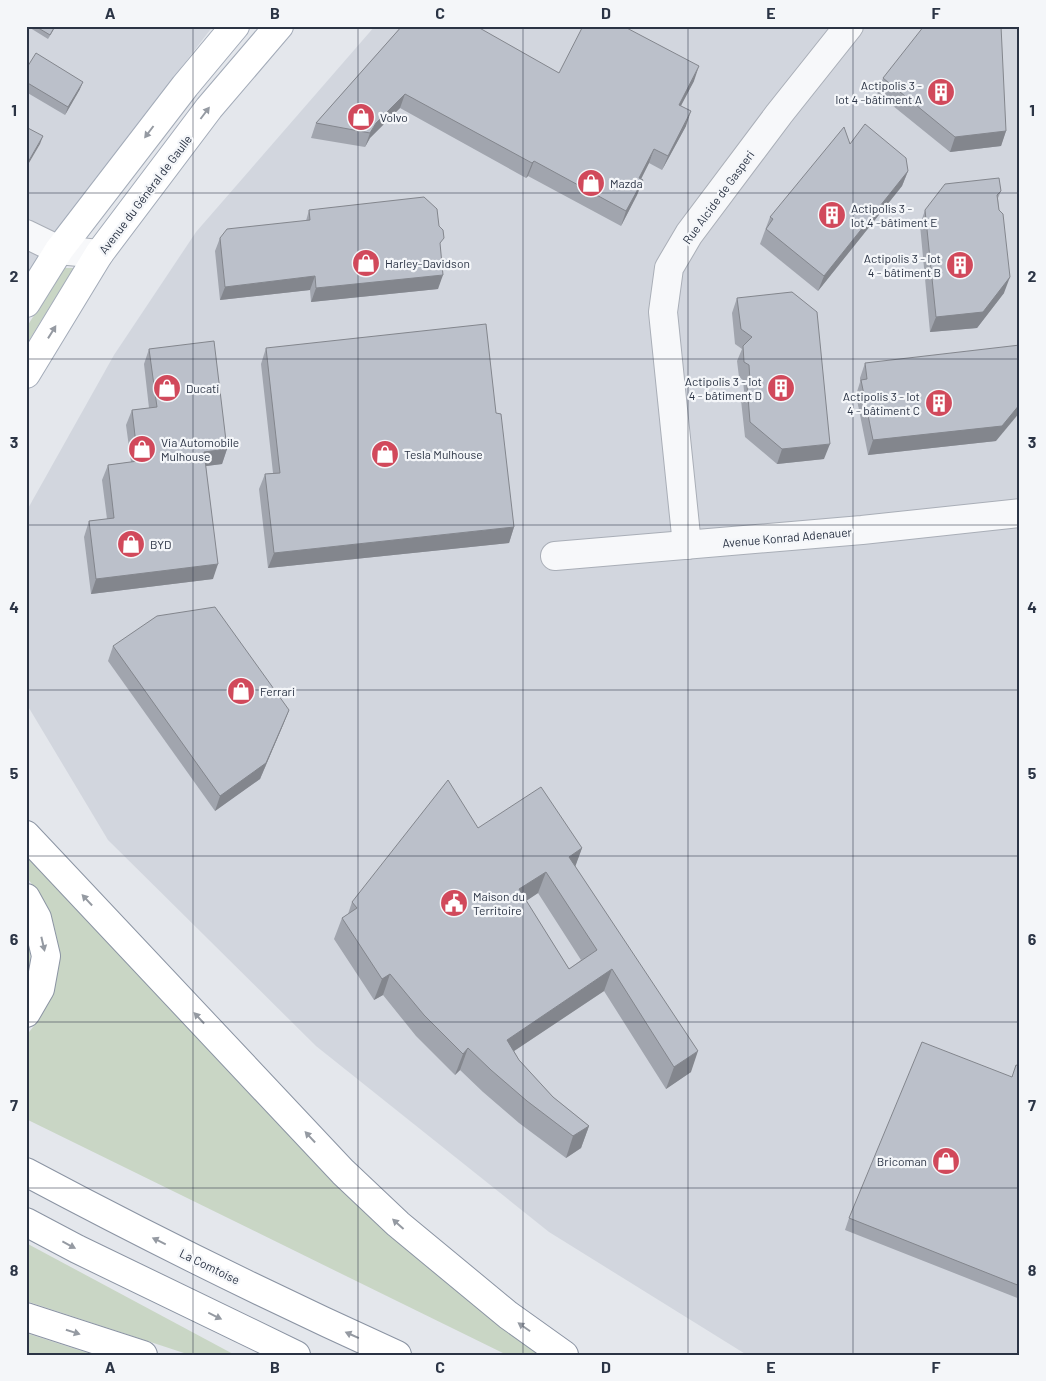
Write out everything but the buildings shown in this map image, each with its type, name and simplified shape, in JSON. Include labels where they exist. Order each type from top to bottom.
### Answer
[{"type":"main road","points":[[26,303],[59,250],[184,86],[235,26]]},
{"type":"main road","name":"Avenue du Général de Gaulle","points":[[26,374],[99,254],[209,108],[279,26]]},
{"type":"main road","points":[[26,835],[344,1172],[398,1224],[478,1291],[564,1355]]},
{"type":"main road","points":[[26,898],[37,918],[46,956],[40,989],[26,1013]]},
{"type":"main road","name":"La Comtoise","points":[[26,1172],[101,1212],[292,1307],[397,1355]]},
{"type":"main road","points":[[26,1222],[296,1355]]},
{"type":"main road","points":[[26,1317],[143,1355]]},
{"type":"street","name":"Rue Alcide de Gasperi","points":[[687,545],[664,312],[670,268],[688,234],[849,26]]},
{"type":"street","points":[[26,234],[59,250],[99,254]]},
{"type":"street","name":"Avenue Konrad Adenauer","points":[[554,556],[862,530],[1020,513]]},
{"type":"shaded area","points":[[26,26],[213,26],[64,221],[26,276]]},
{"type":"shaded area","points":[[375,26],[1020,26],[1020,1355],[747,1355],[549,1232],[316,1046],[108,840],[26,703],[26,512],[114,355],[196,232]]},
{"type":"green space","points":[[64,268],[74,268],[26,345],[26,328]]},
{"type":"green space","points":[[26,855],[152,984],[332,1180],[387,1232],[496,1323],[544,1355],[507,1355],[26,1119],[26,1036],[40,1018],[48,1000],[58,955],[53,922],[46,904],[26,876]]},
{"type":"green space","points":[[26,927],[31,955],[26,982]]},
{"type":"green space","points":[[26,1243],[235,1355],[190,1355],[26,1301]]},
{"type":"green space","points":[[26,1333],[94,1355],[26,1355]]},
{"type":"place","name":"Actipolis 3 - lot 4 -bâtiment A","points":[[941,92]]},
{"type":"place","name":"Volvo","points":[[361,117]]},
{"type":"place","name":"Mazda","points":[[591,183]]},
{"type":"place","name":"Actipolis 3 - lot 4 -bâtiment E","points":[[832,215]]},
{"type":"place","name":"Harley-Davidson","points":[[366,263]]},
{"type":"place","name":"Actipolis 3 - lot 4 - bâtiment B","points":[[960,265]]},
{"type":"place","name":"Ducati","points":[[167,388]]},
{"type":"place","name":"Actipolis 3 - lot 4 - bâtiment D","points":[[781,388]]},
{"type":"place","name":"Actipolis 3 - lot 4 - bâtiment C","points":[[939,403]]},
{"type":"place","name":"Via Automobile Mulhouse","points":[[142,449]]},
{"type":"place","name":"Tesla Mulhouse","points":[[385,454]]},
{"type":"place","name":"BYD","points":[[131,544]]},
{"type":"place","name":"Ferrari","points":[[241,691]]},
{"type":"place","name":"Maison du Territoire","points":[[454,903]]},
{"type":"place","name":"Bricoman","points":[[946,1161]]}]
